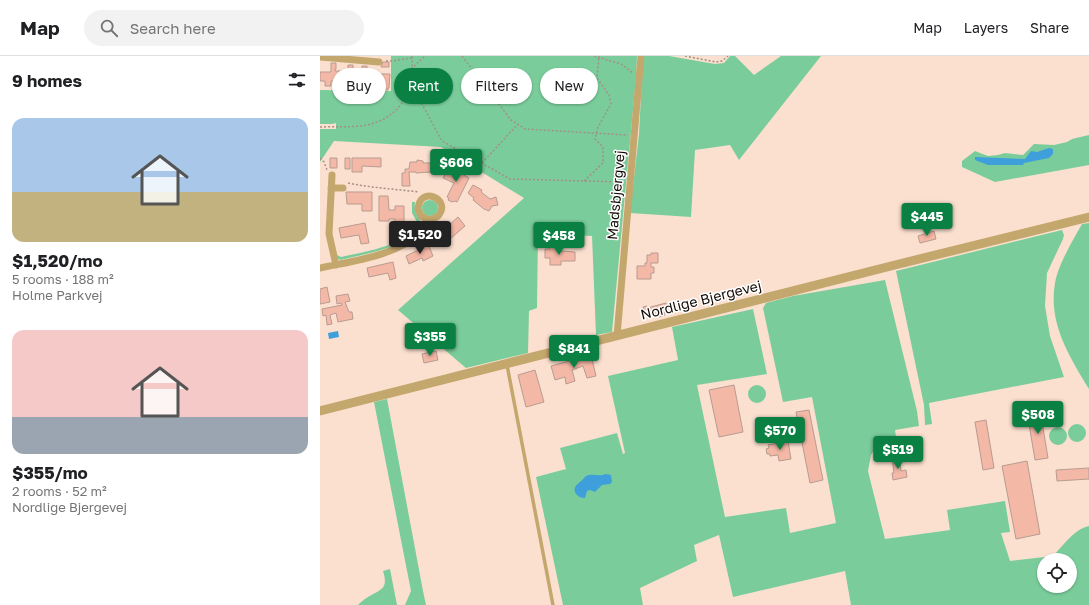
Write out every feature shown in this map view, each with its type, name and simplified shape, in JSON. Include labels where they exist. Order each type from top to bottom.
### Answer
[{"type":"street","name":"Madsbjergvej","points":[[617,336],[641,56]]},
{"type":"street","points":[[320,57],[355,58],[379,62]]},
{"type":"street","points":[[332,175],[329,234],[336,265]]},
{"type":"street","points":[[331,188],[344,188]]},
{"type":"street","points":[[320,268],[379,255],[396,248],[420,232],[429,220],[436,218],[439,215],[442,208],[438,200],[434,197],[427,196],[423,198],[418,205],[421,216],[429,220]]},
{"type":"street","name":"Nordlige Bjergevej","points":[[320,411],[1089,217]]},
{"type":"lane","points":[[507,363],[553,605]]},
{"type":"path","points":[[412,68],[425,56]]},
{"type":"path","points":[[462,56],[512,120],[525,129],[634,135]]},
{"type":"path","points":[[594,56],[599,56],[621,64],[639,78]]},
{"type":"path","points":[[584,181],[603,163],[603,147],[595,139],[598,127],[611,104],[609,95],[597,78],[599,56]]},
{"type":"path","points":[[685,56],[716,62],[722,61],[728,56]]},
{"type":"path","points":[[379,62],[381,60],[392,61],[412,57],[411,68]]},
{"type":"path","points":[[320,127],[359,126],[373,124],[390,116],[401,104]]},
{"type":"path","points":[[422,104],[442,141],[510,179],[630,182]]},
{"type":"path","points":[[482,163],[518,125]]},
{"type":"path","points":[[320,158],[324,162],[328,175],[332,175]]},
{"type":"path","points":[[344,188],[344,183],[371,188],[422,193],[423,198]]},
{"type":"green space","points":[[391,56],[637,56],[612,332],[596,335],[592,236],[538,233],[537,308],[529,311],[528,353],[466,368],[398,310],[524,198],[441,147],[334,141],[320,162],[320,129],[336,129],[336,123],[320,124],[320,90],[332,90],[332,104],[386,104],[386,91],[391,91]]},
{"type":"green space","points":[[643,56],[669,56],[715,64],[724,63],[730,56],[735,56],[754,75],[781,56],[821,56],[739,160],[730,145],[695,150],[691,217],[630,213],[639,134]]},
{"type":"green space","points":[[1089,135],[1089,165],[995,182],[962,167],[962,161],[975,151],[988,156],[1005,153],[1023,155],[1034,144],[1054,145]]},
{"type":"green space","points":[[427,200],[433,200],[438,205],[436,214],[433,216],[427,216],[422,211],[422,205]]},
{"type":"green space","points":[[412,202],[415,202],[415,210],[421,225],[420,228],[405,240],[378,251],[340,260],[337,258],[337,255],[341,257],[372,250],[404,238],[412,232],[418,224],[412,213]]},
{"type":"green space","points":[[1089,223],[1089,389],[1074,364],[1062,339],[1057,325],[1054,298],[1055,283],[1062,261],[1082,224]]},
{"type":"green space","points":[[1062,230],[1064,235],[1063,239],[1047,273],[1045,306],[1050,336],[1064,377],[929,403],[932,424],[925,425],[924,405],[896,271]]},
{"type":"green space","points":[[885,280],[917,411],[919,426],[895,430],[897,443],[877,446],[871,455],[868,471],[885,539],[950,530],[947,510],[1005,501],[1010,532],[1001,533],[1010,561],[1037,558],[1037,593],[1077,593],[1077,553],[1056,553],[1074,534],[1089,526],[1089,605],[851,605],[845,571],[733,597],[719,535],[694,545],[697,561],[640,588],[643,605],[563,605],[536,477],[566,469],[560,448],[617,433],[623,454],[625,453],[608,376],[678,360],[672,327],[753,309],[767,374],[697,385],[725,517],[786,508],[790,533],[836,523],[812,397],[783,402],[763,308],[766,303],[793,296]]},
{"type":"green space","points":[[753,385],[761,385],[766,390],[764,401],[761,403],[753,403],[748,398],[748,390]]},
{"type":"green space","points":[[387,399],[426,605],[405,605],[411,591],[374,402]]},
{"type":"green space","points":[[1077,424],[1081,425],[1085,429],[1085,437],[1081,441],[1077,442],[1073,441],[1069,437],[1068,433],[1069,429],[1073,425]]},
{"type":"green space","points":[[1058,427],[1062,428],[1066,432],[1066,440],[1062,444],[1058,445],[1054,444],[1050,440],[1049,436],[1050,432],[1054,428]]},
{"type":"green space","points":[[390,569],[397,605],[358,605],[382,588],[385,582],[383,571]]},
{"type":"water","points":[[1049,148],[1053,149],[1053,154],[1049,158],[1024,163],[1023,165],[988,165],[975,160],[975,157],[1025,159],[1031,151],[1037,152]]},
{"type":"water","points":[[338,331],[339,337],[329,339],[328,333]]},
{"type":"water","points":[[605,474],[611,475],[612,482],[610,484],[602,485],[595,492],[590,490],[587,491],[585,498],[576,494],[576,486],[586,476]]},
{"type":"building","points":[[383,62],[389,62],[389,67],[381,67]]},
{"type":"building","points":[[331,63],[336,63],[336,68],[332,68],[331,86],[325,86],[325,81],[320,81],[320,72],[331,72]]},
{"type":"building","points":[[348,65],[353,65],[353,68],[348,68]]},
{"type":"building","points":[[386,74],[390,74],[389,88],[386,90]]},
{"type":"building","points":[[330,158],[337,158],[337,168],[330,168]]},
{"type":"building","points":[[345,158],[350,158],[350,169],[345,169]]},
{"type":"building","points":[[352,158],[381,158],[381,167],[362,166],[362,172],[352,172]]},
{"type":"building","points":[[417,160],[423,161],[423,163],[431,163],[431,172],[409,172],[410,186],[402,186],[402,173],[405,173],[405,169],[409,169],[410,162],[417,162]]},
{"type":"building","points":[[448,165],[469,178],[457,202],[448,200],[449,198],[447,197],[454,183],[443,178],[447,171],[445,170]]},
{"type":"building","points":[[473,185],[482,190],[481,192],[490,199],[496,197],[498,205],[492,206],[489,211],[484,209],[473,200],[474,198],[468,193]]},
{"type":"building","points":[[346,192],[372,192],[372,211],[362,211],[362,204],[347,204]]},
{"type":"building","points":[[379,196],[388,196],[389,210],[395,210],[395,206],[404,206],[404,224],[395,224],[395,219],[389,219],[389,221],[379,221]]},
{"type":"building","points":[[458,217],[465,226],[443,245],[436,237]]},
{"type":"building","points":[[365,223],[369,243],[361,244],[359,235],[341,238],[339,228]]},
{"type":"building","points":[[934,231],[936,239],[920,243],[918,236]]},
{"type":"building","points":[[428,244],[433,256],[423,261],[422,258],[409,264],[406,256]]},
{"type":"building","points":[[550,247],[561,247],[561,251],[575,252],[575,261],[561,261],[561,265],[550,265],[550,258],[545,258],[545,249],[550,249]]},
{"type":"building","points":[[651,253],[658,253],[658,263],[651,263],[651,267],[654,267],[654,273],[651,273],[651,279],[637,279],[637,266],[645,266],[645,263],[647,263],[647,255],[651,255]]},
{"type":"building","points":[[393,262],[396,278],[390,280],[388,273],[369,277],[367,268]]},
{"type":"building","points":[[327,287],[330,302],[320,304],[320,289]]},
{"type":"building","points":[[348,294],[350,301],[345,302],[349,312],[352,312],[353,319],[338,322],[336,313],[330,315],[332,324],[327,325],[326,315],[323,316],[322,309],[342,305],[341,303],[337,304],[336,296]]},
{"type":"building","points":[[666,303],[668,311],[664,313],[665,315],[659,317],[658,314],[650,316],[649,312],[645,313],[643,307],[647,306],[647,308]]},
{"type":"building","points":[[436,351],[438,360],[424,363],[422,354]]},
{"type":"building","points":[[591,355],[596,376],[587,378],[583,366],[572,370],[575,381],[566,384],[565,377],[555,380],[551,366]]},
{"type":"building","points":[[535,370],[544,402],[526,407],[518,375]]},
{"type":"building","points":[[734,385],[743,432],[719,437],[709,390]]},
{"type":"building","points":[[809,410],[823,480],[810,483],[796,412]]},
{"type":"building","points":[[1040,410],[1048,458],[1035,460],[1027,412]]},
{"type":"building","points":[[986,420],[994,468],[983,470],[975,422]]},
{"type":"building","points":[[788,441],[791,459],[779,461],[778,455],[770,456],[770,454],[767,454],[766,449],[769,448],[768,445]]},
{"type":"building","points":[[899,457],[901,471],[906,470],[907,477],[893,480],[892,473],[894,473],[892,458]]},
{"type":"building","points":[[1027,461],[1040,534],[1016,539],[1002,466]]},
{"type":"building","points":[[1089,468],[1089,479],[1057,481],[1056,470]]}]
